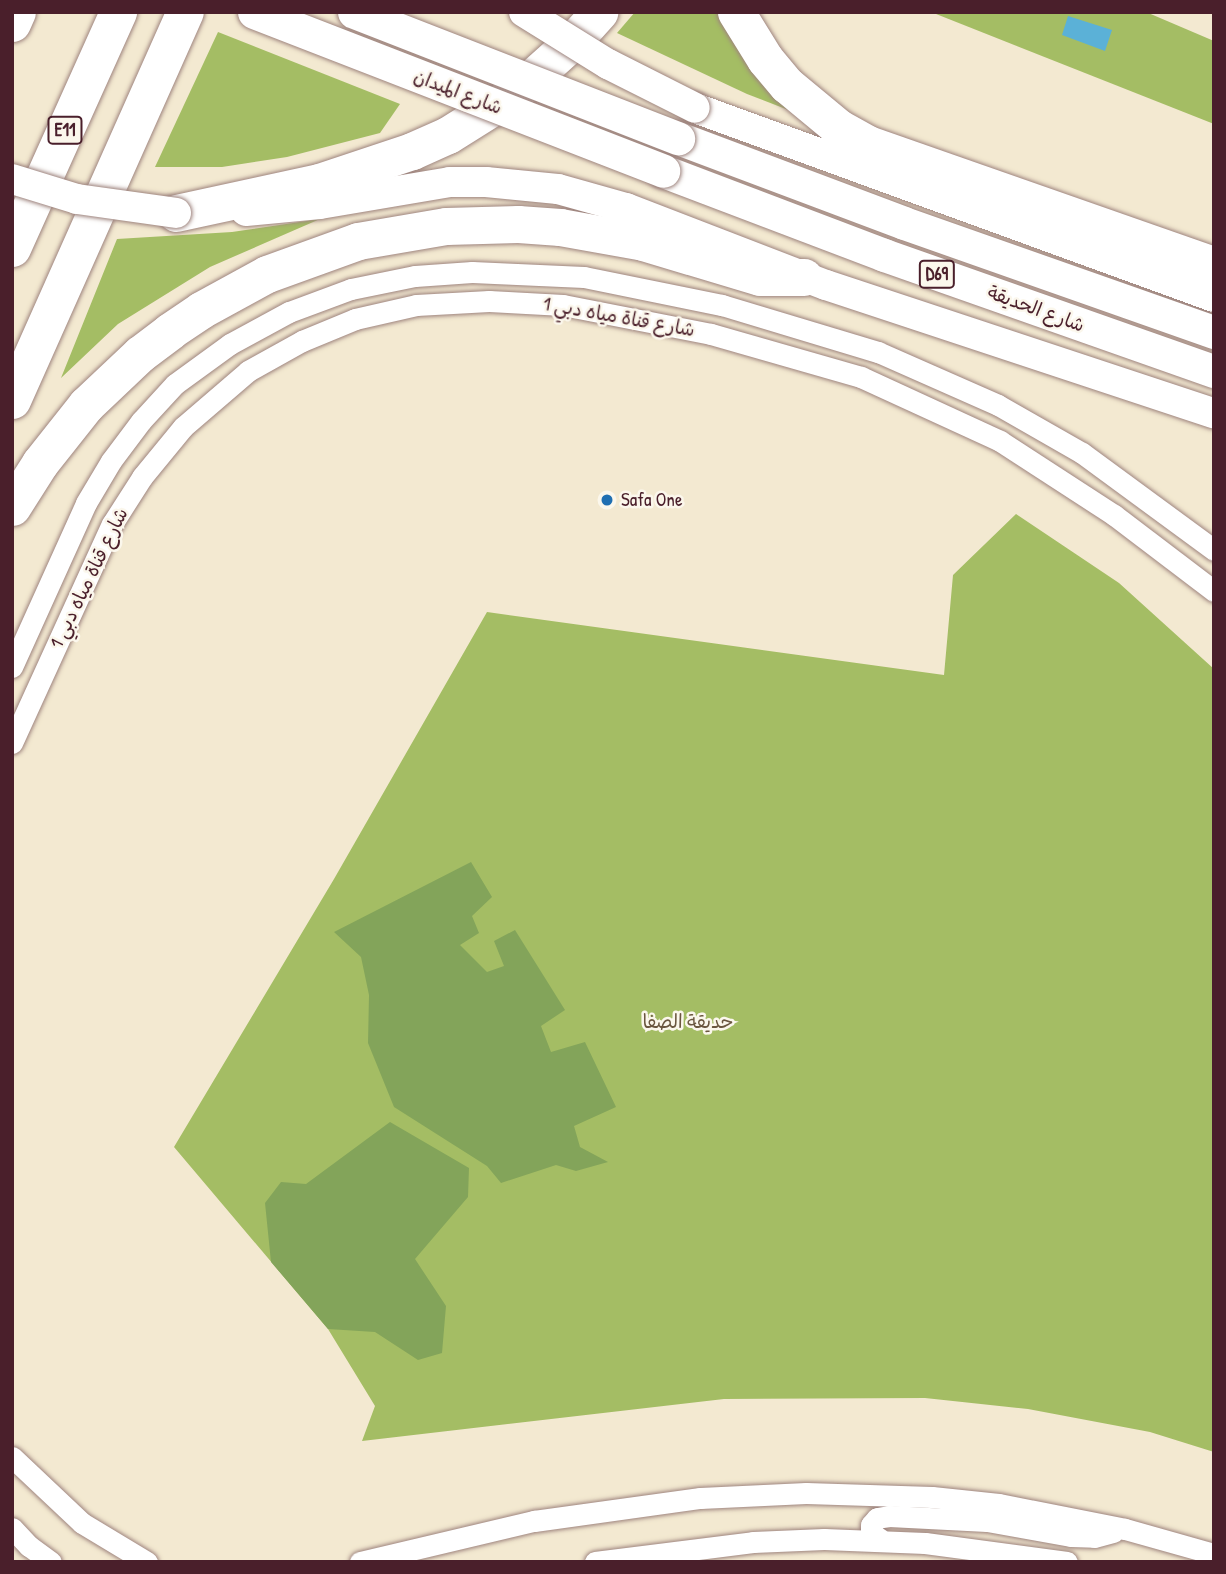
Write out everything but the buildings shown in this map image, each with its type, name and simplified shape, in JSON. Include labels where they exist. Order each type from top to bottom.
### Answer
[{"type":"highway","points":[[12,23],[17,12]]},
{"type":"highway","name":"E11","points":[[12,248],[118,12]]},
{"type":"highway","points":[[12,400],[185,12]]},
{"type":"highway","points":[[176,213],[319,182],[412,151],[448,135],[515,93],[555,58],[599,12]]},
{"type":"highway","points":[[736,12],[765,59],[787,85],[811,108],[858,139],[1214,265]]},
{"type":"highway","points":[[12,507],[40,463],[86,405],[160,338],[201,310],[267,274],[358,242],[446,226],[518,224],[560,227],[643,242],[760,276],[804,277]]},
{"type":"main road","name":"شارع الميدان","points":[[254,12],[663,171]]},
{"type":"main road","name":"شارع الميدان","points":[[354,12],[678,138]]},
{"type":"main road","points":[[524,12],[608,64],[695,108],[1214,297]]},
{"type":"main road","name":"شارع الحديقة","points":[[678,138],[917,228],[1214,332]]},
{"type":"main road","name":"شارع الحديقة","points":[[663,171],[884,255],[1214,371]]},
{"type":"main road","points":[[12,178],[77,199],[176,213],[308,206],[450,183],[522,184],[558,189],[626,208],[804,277],[1211,414]]},
{"type":"street","name":"شارع قناة مياه دبي 1","points":[[12,667],[86,503],[119,451],[175,384],[230,344],[289,312],[351,289],[415,276],[494,272],[584,277],[722,304],[878,352],[998,405],[1059,440],[1111,472],[1214,551]]},
{"type":"street","name":"شارع قناة مياه دبي 1","points":[[12,743],[112,524],[142,477],[183,427],[248,371],[302,341],[355,319],[416,305],[489,300],[563,304],[711,334],[861,377],[1000,441],[1114,515],[1214,591]]},
{"type":"street","points":[[12,1457],[82,1523],[147,1562]]},
{"type":"street","points":[[360,1562],[545,1519],[699,1499],[806,1493],[932,1497],[999,1504],[1125,1529],[1214,1554]]},
{"type":"street","points":[[880,1539],[871,1533],[871,1525],[877,1518],[889,1516],[987,1521],[1083,1536],[1125,1529]]},
{"type":"street","points":[[12,1528],[34,1554],[51,1562]]},
{"type":"street","points":[[595,1562],[753,1542],[880,1539],[998,1551],[1067,1562]]},
{"type":"green space","points":[[635,12],[728,12],[814,120],[747,94],[617,33]]},
{"type":"green space","points":[[931,12],[1146,12],[1214,41],[1214,124]]},
{"type":"green space","points":[[218,32],[400,104],[380,133],[287,157],[222,167],[155,167]]},
{"type":"green space","points":[[320,219],[210,267],[118,324],[61,378],[117,239],[232,232]]},
{"type":"green space","name":"حديقة الصفا","points":[[1016,514],[1119,583],[1214,669],[1214,1452],[1150,1432],[1028,1409],[925,1398],[724,1399],[362,1441],[375,1406],[328,1329],[174,1147],[334,879],[487,612],[944,675],[953,575]]},
{"type":"green space","points":[[471,862],[492,897],[472,916],[479,933],[460,945],[487,972],[504,966],[494,941],[515,930],[565,1010],[541,1026],[551,1052],[585,1042],[616,1107],[574,1126],[580,1147],[608,1162],[576,1171],[556,1165],[501,1183],[487,1166],[394,1107],[368,1043],[369,995],[361,957],[334,932]]},
{"type":"green space","points":[[390,1122],[469,1168],[468,1197],[415,1259],[446,1306],[442,1353],[418,1360],[375,1332],[328,1329],[271,1262],[265,1203],[281,1182],[306,1184]]},
{"type":"water","points":[[1068,16],[1112,30],[1105,51],[1062,35]]},
{"type":"place","name":"Safa One","points":[[607,500]]}]
